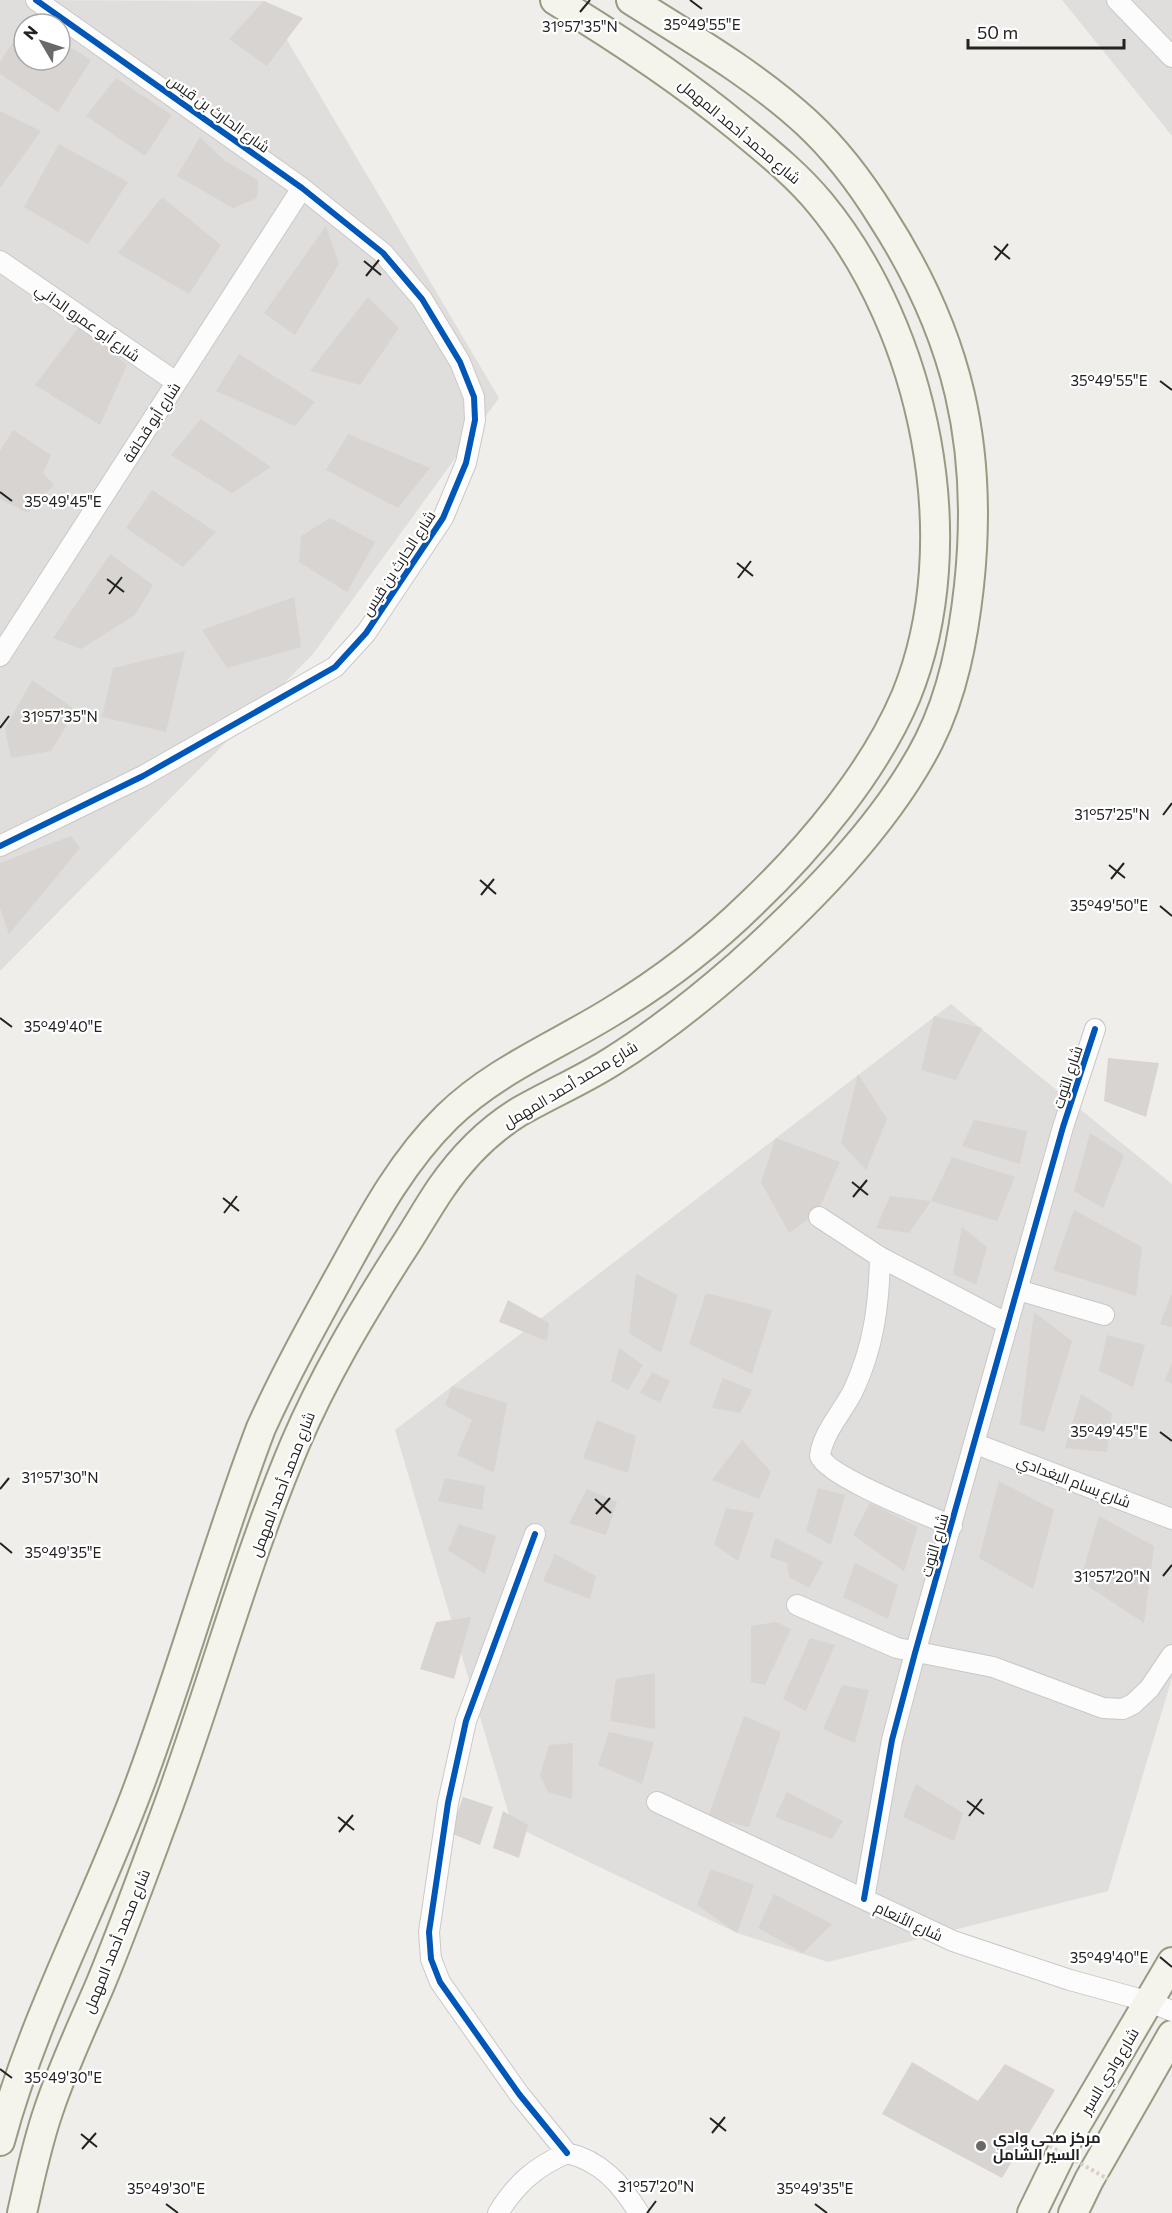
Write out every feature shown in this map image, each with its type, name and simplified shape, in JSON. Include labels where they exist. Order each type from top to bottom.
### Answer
[{"type":"main road","name":"شارع محمد أحمد المهمل","points":[[0,2141],[36,2035],[97,1895],[140,1785],[261,1428],[288,1371],[363,1232],[403,1170],[448,1115],[499,1076],[611,1012],[672,971],[722,931],[783,873],[836,810],[888,732],[905,698],[924,637],[933,579],[935,546],[933,488],[927,445],[918,404],[896,336],[855,251],[818,200],[765,149],[662,67],[555,0]]},
{"type":"main road","name":"شارع محمد أحمد المهمل","points":[[22,2213],[47,2114],[169,1806],[276,1492],[315,1400],[366,1307],[442,1186],[478,1144],[516,1114],[592,1074],[672,1019],[751,954],[819,886],[881,813],[915,766],[939,717],[954,676],[970,579],[972,486],[967,435],[956,371],[930,299],[873,202],[844,164],[808,124],[723,59],[631,0]]},
{"type":"main road","name":"شارع وادي السير","points":[[1032,2213],[1069,2137],[1161,2006],[1172,1962]]},
{"type":"main road","points":[[1073,2213],[1089,2180],[1172,2035]]},
{"type":"street","name":"شارع الحارث بن قيس","points":[[0,846],[143,776],[282,700],[335,668],[388,604],[424,549],[456,491],[473,439],[475,420],[474,397],[467,376],[437,323],[402,274],[341,217],[36,0]]},
{"type":"street","points":[[1117,0],[1172,57]]},
{"type":"street","name":"شارع أبو قحافة","points":[[0,656],[302,188]]},
{"type":"street","name":"شارع أبو عمرو الداني","points":[[0,261],[176,382]]},
{"type":"street","name":"شارع التوت","points":[[864,1899],[892,1740],[915,1653],[976,1444],[1063,1127],[1095,1029]]},
{"type":"street","points":[[819,1217],[880,1257],[1008,1324]]},
{"type":"street","points":[[880,1257],[877,1315],[871,1344],[852,1392],[822,1446],[820,1456],[831,1470],[850,1481],[952,1526]]},
{"type":"street","points":[[1018,1290],[1104,1315]]},
{"type":"street","name":"شارع بسام البغدادي","points":[[976,1444],[1172,1519]]},
{"type":"street","points":[[535,1534],[466,1722],[448,1803],[429,1932],[431,1959],[440,1982],[498,2067],[567,2153],[581,2156],[604,2170],[639,2213]]},
{"type":"street","points":[[797,1605],[873,1639],[915,1653],[993,1667],[1103,1708],[1123,1709],[1141,1697],[1172,1655]]},
{"type":"street","name":"شارع الأنعام","points":[[657,1802],[914,1924],[985,1953],[1161,2006]]},
{"type":"street","points":[[498,2213],[512,2190],[529,2173],[567,2153]]},
{"type":"path","points":[[1039,2140],[1108,2179]]},
{"type":"shaded area","points":[[0,0],[264,1],[499,398],[313,654],[0,971]]},
{"type":"shaded area","points":[[1062,0],[1172,0],[1172,136]]},
{"type":"shaded area","points":[[951,1004],[1172,1184],[1172,1678],[1108,1891],[828,1962],[737,1933],[512,1825],[395,1430]]},
{"type":"building","points":[[264,1],[303,18],[267,66],[229,39]]},
{"type":"building","points":[[12,44],[12,72],[72,72],[72,48],[91,60],[58,112],[0,74],[0,62]]},
{"type":"building","points":[[116,78],[172,115],[145,156],[86,116]]},
{"type":"building","points":[[0,111],[41,131],[0,188]]},
{"type":"building","points":[[200,137],[225,161],[258,180],[257,198],[233,208],[177,176]]},
{"type":"building","points":[[59,144],[128,182],[88,244],[24,207]]},
{"type":"building","points":[[162,197],[221,245],[189,294],[118,253]]},
{"type":"building","points":[[326,226],[339,264],[295,335],[264,313]]},
{"type":"building","points":[[368,297],[399,328],[360,385],[310,371]]},
{"type":"building","points":[[81,324],[127,365],[100,425],[35,385]]},
{"type":"building","points":[[239,354],[315,402],[295,426],[216,391]]},
{"type":"building","points":[[201,419],[271,467],[232,493],[171,455]]},
{"type":"building","points":[[13,430],[51,455],[43,473],[54,485],[28,513],[0,499],[0,451]]},
{"type":"building","points":[[348,434],[430,468],[398,508],[326,470]]},
{"type":"building","points":[[152,490],[216,532],[183,567],[126,528]]},
{"type":"building","points":[[330,518],[375,542],[347,592],[299,562],[301,536]]},
{"type":"building","points":[[110,554],[153,585],[135,615],[81,649],[53,638]]},
{"type":"building","points":[[294,597],[301,647],[227,668],[202,630]]},
{"type":"building","points":[[185,651],[166,732],[102,717],[113,668]]},
{"type":"building","points":[[32,680],[76,710],[51,751],[11,758],[5,729]]},
{"type":"building","points":[[71,836],[80,848],[9,934],[0,908],[0,863]]},
{"type":"building","points":[[934,1016],[982,1028],[956,1080],[921,1070]]},
{"type":"building","points":[[1108,1058],[1159,1063],[1146,1117],[1104,1101]]},
{"type":"building","points":[[858,1074],[887,1119],[866,1170],[841,1143]]},
{"type":"building","points":[[974,1120],[1027,1131],[1020,1164],[962,1146]]},
{"type":"building","points":[[1090,1133],[1124,1155],[1103,1208],[1074,1191]]},
{"type":"building","points":[[776,1138],[840,1162],[817,1213],[789,1233],[761,1182]]},
{"type":"building","points":[[952,1157],[1015,1177],[997,1221],[931,1201]]},
{"type":"building","points":[[890,1196],[931,1201],[909,1233],[876,1228]]},
{"type":"building","points":[[1074,1210],[1142,1247],[1136,1296],[1053,1270]]},
{"type":"building","points":[[962,1227],[987,1247],[976,1285],[953,1274]]},
{"type":"building","points":[[636,1274],[678,1295],[661,1353],[629,1333]]},
{"type":"building","points":[[706,1293],[772,1310],[752,1374],[689,1344]]},
{"type":"building","points":[[1172,1293],[1172,1327],[1160,1324]]},
{"type":"building","points":[[508,1300],[549,1323],[547,1341],[499,1322]]},
{"type":"building","points":[[1034,1312],[1072,1341],[1044,1432],[1020,1424]]},
{"type":"building","points":[[1107,1335],[1145,1345],[1133,1387],[1099,1371]]},
{"type":"building","points":[[619,1348],[643,1365],[628,1390],[611,1381]]},
{"type":"building","points":[[1172,1363],[1172,1384],[1165,1380]]},
{"type":"building","points":[[652,1372],[670,1381],[660,1403],[640,1393]]},
{"type":"building","points":[[723,1378],[752,1390],[740,1413],[712,1408]]},
{"type":"building","points":[[452,1386],[507,1403],[494,1473],[457,1455],[472,1420],[445,1405]]},
{"type":"building","points":[[1081,1394],[1112,1413],[1107,1452],[1065,1448]]},
{"type":"building","points":[[597,1420],[636,1436],[628,1473],[583,1458]]},
{"type":"building","points":[[742,1440],[771,1472],[759,1499],[712,1480]]},
{"type":"building","points":[[445,1478],[485,1486],[482,1510],[438,1501]]},
{"type":"building","points":[[999,1481],[1054,1510],[1033,1589],[979,1558]]},
{"type":"building","points":[[818,1488],[845,1495],[831,1545],[806,1531]]},
{"type":"building","points":[[587,1489],[617,1502],[606,1535],[569,1523]]},
{"type":"building","points":[[870,1503],[918,1527],[904,1571],[853,1535]]},
{"type":"building","points":[[726,1508],[754,1513],[738,1561],[714,1544]]},
{"type":"building","points":[[1099,1516],[1154,1546],[1144,1623],[1080,1581]]},
{"type":"building","points":[[459,1524],[496,1536],[485,1574],[448,1550]]},
{"type":"building","points":[[775,1538],[823,1562],[809,1588],[789,1577],[787,1563],[770,1557]]},
{"type":"building","points":[[555,1554],[596,1576],[590,1599],[543,1581]]},
{"type":"building","points":[[855,1563],[898,1585],[888,1619],[843,1597]]},
{"type":"building","points":[[471,1617],[454,1679],[420,1669],[436,1622]]},
{"type":"building","points":[[776,1622],[791,1629],[765,1685],[751,1682],[751,1626]]},
{"type":"building","points":[[810,1638],[835,1645],[806,1711],[783,1699]]},
{"type":"building","points":[[655,1673],[655,1729],[610,1721],[616,1679]]},
{"type":"building","points":[[842,1685],[869,1690],[855,1743],[823,1729]]},
{"type":"building","points":[[744,1716],[781,1732],[749,1827],[708,1817]]},
{"type":"building","points":[[609,1732],[654,1742],[642,1784],[598,1765]]},
{"type":"building","points":[[573,1743],[572,1799],[548,1792],[540,1775],[549,1745]]},
{"type":"building","points":[[916,1784],[963,1813],[954,1841],[903,1817]]},
{"type":"building","points":[[787,1792],[843,1821],[832,1839],[775,1817]]},
{"type":"building","points":[[463,1797],[493,1807],[480,1845],[450,1833]]},
{"type":"building","points":[[503,1811],[528,1825],[519,1858],[493,1848]]},
{"type":"building","points":[[711,1869],[754,1885],[737,1933],[697,1905]]},
{"type":"building","points":[[774,1894],[832,1924],[803,1953],[758,1928]]},
{"type":"building","name":"مركز صحي وادي السير الشامل","points":[[912,2062],[978,2101],[1005,2064],[1055,2090],[1002,2178],[882,2114]]},
{"type":"cycle path","points":[[0,846],[143,776],[335,667],[366,633],[443,518],[466,463],[475,420],[474,397],[460,362],[422,299],[383,253],[302,188],[36,0]]},
{"type":"cycle path","points":[[864,1899],[892,1740],[915,1653],[1063,1127],[1095,1029]]},
{"type":"cycle path","points":[[535,1534],[466,1721],[448,1803],[429,1932],[431,1959],[440,1982],[519,2094],[567,2153]]},
{"type":"place","name":"مركز صحي وادي السير الشامل","points":[[981,2146]]}]
